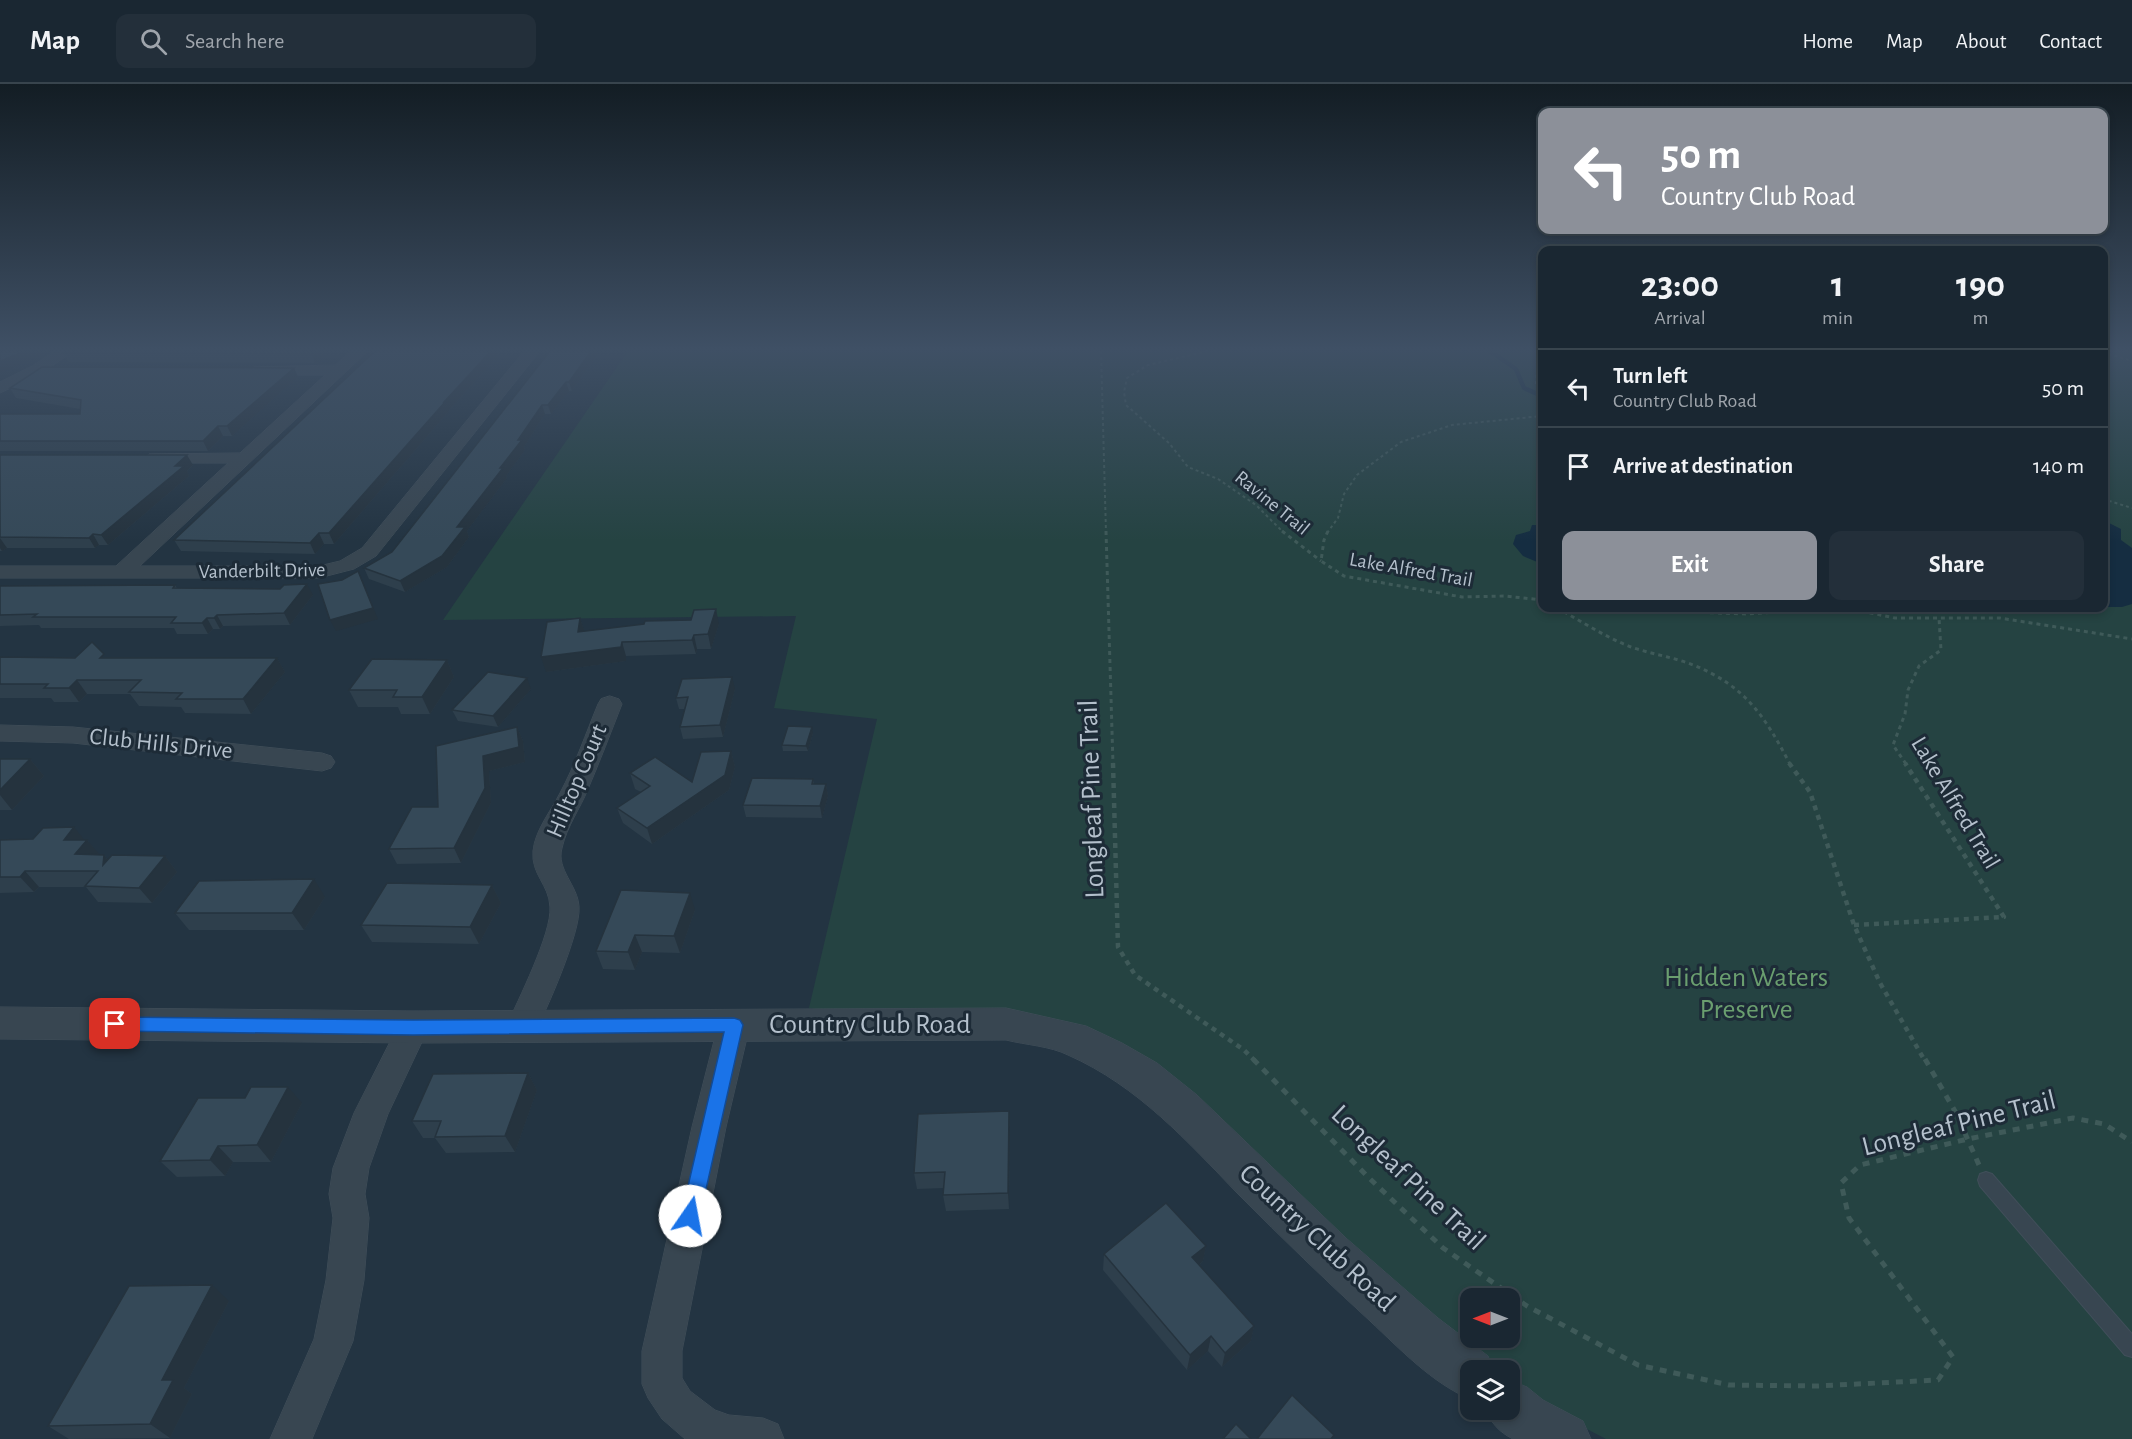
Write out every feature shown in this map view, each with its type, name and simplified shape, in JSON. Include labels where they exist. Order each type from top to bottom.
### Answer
[{"type":"street","points":[[121,572],[292,414]]},
{"type":"street","name":"Vanderbilt Drive","points":[[0,572],[319,572],[348,566],[369,552],[481,414]]},
{"type":"street","points":[[140,458],[245,458]]},
{"type":"street","name":"Hilltop Court","points":[[522,1027],[561,932],[564,916],[565,908],[561,888],[548,870],[547,850],[555,826],[572,795],[610,704]]},
{"type":"street","name":"Club Hills Drive","points":[[0,734],[73,735],[322,762]]},
{"type":"street","name":"Country Club Road","points":[[0,1023],[413,1028],[1006,1024],[1072,1038],[1108,1054],[1143,1076],[1182,1108],[1330,1254],[1421,1335],[1460,1366]]},
{"type":"street","points":[[734,1025],[709,1126],[664,1340],[662,1384],[676,1405],[703,1426],[729,1436],[763,1439]]},
{"type":"street","points":[[291,1439],[333,1341],[345,1280],[351,1218],[346,1194],[351,1168],[371,1113],[413,1028]]},
{"type":"street","points":[[1520,1414],[1563,1438]]},
{"type":"lane","points":[[1986,1180],[2132,1348]]},
{"type":"path","name":"Longleaf Pine Trail","points":[[1103,414],[1118,947],[1135,975],[1244,1050],[1367,1176],[1443,1248],[1527,1306],[1638,1365],[1729,1384],[1817,1386],[1938,1380],[1953,1357],[1849,1218],[1841,1183],[1860,1165],[1968,1139],[2073,1118],[2104,1124],[2132,1142]]},
{"type":"path","name":"Ravine Trail","points":[[1136,414],[1169,443],[1188,467],[1218,479],[1256,505],[1279,529],[1321,561]]},
{"type":"path","name":"Lake Alfred Trail","points":[[1538,416],[1452,425],[1401,442],[1357,475],[1344,494],[1338,518],[1324,540],[1321,561],[1344,576],[1462,597],[1505,596],[1538,600]]},
{"type":"path","points":[[2108,501],[2132,508]]},
{"type":"path","points":[[1565,612],[1629,646],[1693,665],[1721,679],[1745,694],[1770,727],[1791,767],[1810,792],[1854,925],[1880,983],[1956,1113],[1986,1180]]},
{"type":"path","points":[[1673,612],[1748,614],[1780,612]]},
{"type":"path","points":[[1864,612],[1895,618],[2000,618],[2132,639]]},
{"type":"path","name":"Lake Alfred Trail","points":[[1854,925],[2004,917],[1893,745],[1905,714],[1908,690],[1919,666],[1941,650],[1939,618]]},
{"type":"green space","name":"Hidden Waters Preserve","points":[[585,414],[1538,414],[1538,612],[2108,612],[2108,414],[2132,414],[2132,1439],[1606,1439],[1535,1402],[1520,1390],[1520,1360],[1482,1360],[1467,1348],[1520,1348],[1520,1288],[1460,1288],[1460,1343],[1117,1043],[809,1008],[877,719],[774,708],[796,616],[443,620]]},
{"type":"water","points":[[2108,522],[2121,529],[2121,540],[2132,548],[2132,604],[2108,607]]},
{"type":"water","points":[[1532,525],[1538,525],[1538,562],[1523,556],[1513,544],[1516,535],[1530,531]]},
{"type":"building","points":[[0,414],[241,414],[227,426],[218,426],[203,441],[0,441]]},
{"type":"building","points":[[308,414],[434,414],[329,533],[319,533],[310,543],[174,540]]},
{"type":"building","points":[[500,414],[536,414],[518,440],[522,440],[500,468],[503,468],[457,527],[465,527],[442,556],[400,581],[364,568],[392,552]]},
{"type":"building","points":[[0,455],[187,455],[175,466],[184,466],[101,535],[93,534],[89,538],[0,537]]},
{"type":"building","points":[[358,571],[373,608],[330,620],[318,584],[342,580]]},
{"type":"building","points":[[307,584],[284,613],[217,615],[214,618],[207,618],[202,623],[171,623],[176,617],[0,615],[0,586],[175,585],[173,588],[280,589],[284,585]]},
{"type":"building","points":[[716,609],[708,634],[694,635],[692,640],[622,642],[621,647],[541,657],[547,622],[580,618],[578,632],[644,624],[645,621],[691,620],[694,610]]},
{"type":"building","points":[[92,642],[104,654],[100,658],[277,658],[243,699],[176,699],[182,693],[129,692],[141,680],[77,680],[69,688],[44,688],[48,684],[0,684],[0,657],[75,658]]},
{"type":"building","points":[[372,659],[447,660],[422,697],[393,697],[397,690],[349,690]]},
{"type":"building","points":[[488,672],[527,678],[493,716],[452,710]]},
{"type":"building","points":[[732,677],[720,725],[680,727],[688,697],[676,698],[682,679]]},
{"type":"building","points":[[788,726],[812,727],[806,746],[782,745]]},
{"type":"building","points":[[517,727],[519,747],[483,756],[485,788],[454,848],[389,849],[412,807],[438,807],[436,746]]},
{"type":"building","points":[[731,751],[725,775],[647,828],[617,808],[650,786],[630,773],[655,757],[692,782],[701,752]]},
{"type":"building","points":[[0,759],[30,759],[0,790]]},
{"type":"building","points":[[752,778],[813,779],[812,784],[826,784],[820,806],[743,805]]},
{"type":"building","points":[[74,827],[64,840],[87,840],[75,854],[104,855],[103,865],[112,855],[165,856],[139,888],[85,886],[98,871],[25,871],[20,877],[0,877],[0,840],[33,839],[43,828]]},
{"type":"building","points":[[314,879],[292,913],[175,913],[199,881]]},
{"type":"building","points":[[387,883],[492,885],[470,927],[361,925]]},
{"type":"building","points":[[621,890],[690,893],[674,936],[635,935],[628,952],[596,951]]},
{"type":"building","points":[[528,1073],[505,1136],[435,1137],[441,1121],[412,1121],[433,1074]]},
{"type":"building","points":[[251,1087],[288,1087],[257,1145],[218,1146],[210,1160],[160,1161],[198,1098],[245,1098]]},
{"type":"building","points":[[1009,1111],[1008,1193],[943,1195],[945,1172],[914,1173],[918,1114]]},
{"type":"building","points":[[1166,1203],[1206,1246],[1192,1257],[1254,1326],[1225,1353],[1211,1336],[1190,1355],[1104,1254]]},
{"type":"building","points":[[212,1285],[162,1380],[173,1380],[150,1424],[48,1426],[129,1286]]},
{"type":"building","points":[[1292,1395],[1334,1435],[1331,1439],[1257,1439]]},
{"type":"building","points":[[1236,1424],[1251,1439],[1223,1439]]},
{"type":"route","points":[[115,1024],[413,1028],[734,1025],[690,1216]]}]
